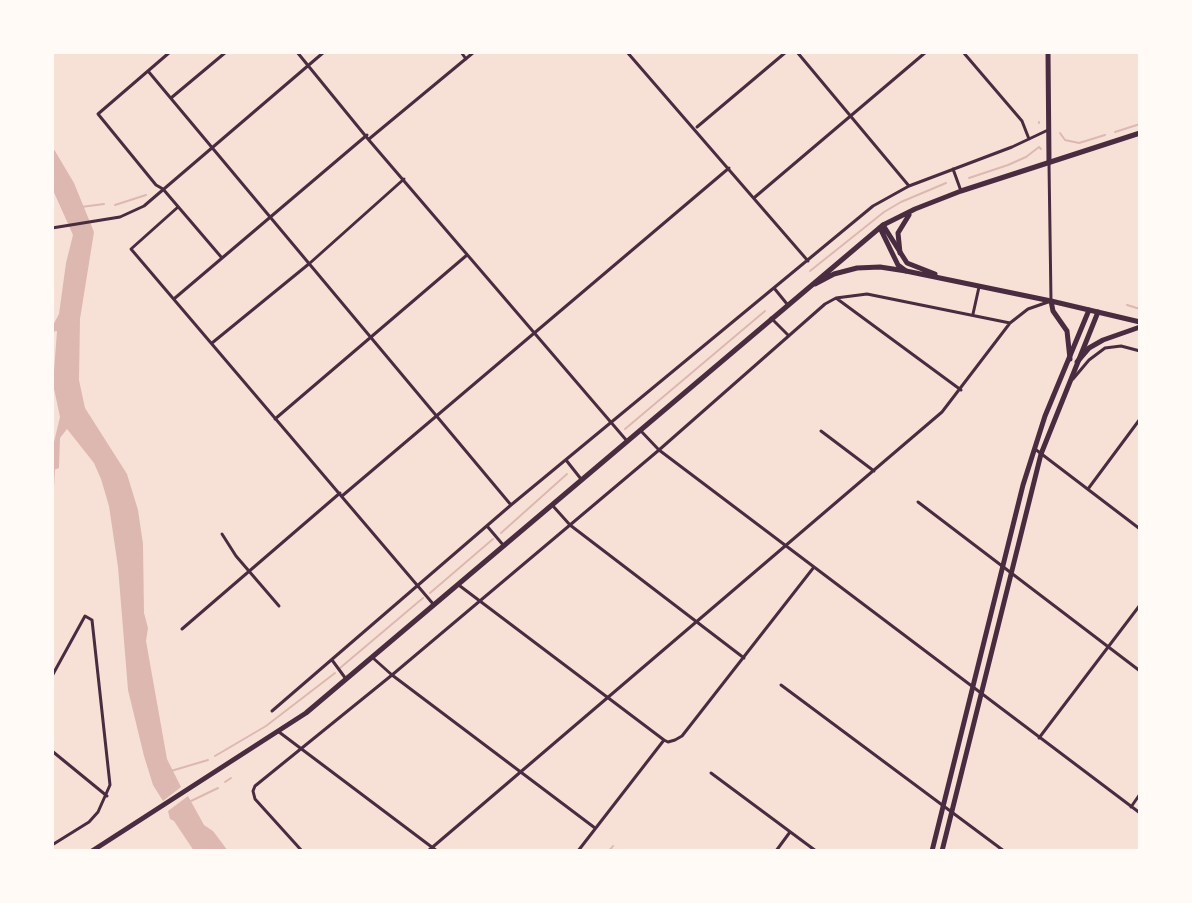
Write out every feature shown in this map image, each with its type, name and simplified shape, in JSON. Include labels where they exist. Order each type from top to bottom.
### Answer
[{"type":"main road","points":[[1048,52],[1049,162]]},
{"type":"main road","points":[[92,851],[279,732],[372,658],[787,304],[882,227],[915,209],[961,191],[1140,133]]},
{"type":"main road","points":[[900,253],[900,226],[915,209]]},
{"type":"main road","points":[[882,227],[907,263],[916,269],[979,285]]},
{"type":"main road","points":[[882,227],[898,265],[906,271]]},
{"type":"main road","points":[[804,291],[834,274],[857,268],[880,267],[1051,301],[1140,325]]},
{"type":"main road","points":[[1051,301],[1053,311],[1067,331],[1070,359]]},
{"type":"main road","points":[[932,851],[1034,449],[1089,310]]},
{"type":"main road","points":[[942,851],[1041,454],[1098,312]]},
{"type":"main road","points":[[1077,362],[1089,348],[1140,325]]},
{"type":"street","points":[[170,52],[98,114],[222,258]]},
{"type":"street","points":[[171,98],[226,52]]},
{"type":"street","points":[[297,52],[627,441]]},
{"type":"street","points":[[52,228],[128,215],[324,52]]},
{"type":"street","points":[[461,52],[466,59]]},
{"type":"street","points":[[174,299],[474,52]]},
{"type":"street","points":[[635,52],[629,54],[808,261]]},
{"type":"street","points":[[696,129],[786,52]]},
{"type":"street","points":[[797,52],[909,186]]},
{"type":"street","points":[[755,198],[926,52]]},
{"type":"street","points":[[963,52],[1022,121],[1029,139]]},
{"type":"street","points":[[148,71],[511,505]]},
{"type":"street","points":[[272,711],[511,505],[873,206],[909,186],[1048,130]]},
{"type":"street","points":[[430,849],[942,412],[1010,323],[1028,309],[1051,301],[1049,162]]},
{"type":"street","points":[[182,629],[729,168]]},
{"type":"street","points":[[953,168],[961,191]]},
{"type":"street","points":[[212,343],[310,263],[404,179]]},
{"type":"street","points":[[178,207],[131,249],[434,605]]},
{"type":"street","points":[[275,419],[468,254]]},
{"type":"street","points":[[973,314],[979,285]]},
{"type":"street","points":[[774,288],[787,304]]},
{"type":"street","points":[[302,851],[260,806],[253,791],[260,781],[392,675],[659,450],[825,304],[853,295],[882,296],[1010,323]]},
{"type":"street","points":[[836,298],[961,390]]},
{"type":"street","points":[[771,318],[788,335]]},
{"type":"street","points":[[1069,381],[1077,377],[1089,360],[1105,348],[1121,346],[1140,351]]},
{"type":"street","points":[[1088,489],[1140,419]]},
{"type":"street","points":[[640,430],[659,450],[1140,813]]},
{"type":"street","points":[[821,431],[874,471]]},
{"type":"street","points":[[1034,449],[1140,529]]},
{"type":"street","points":[[566,460],[581,479]]},
{"type":"street","points":[[918,502],[1140,671]]},
{"type":"street","points":[[552,505],[570,525],[744,658]]},
{"type":"street","points":[[487,526],[504,546]]},
{"type":"street","points":[[222,534],[279,606]]},
{"type":"street","points":[[458,584],[664,740],[675,740],[682,736],[814,567]]},
{"type":"street","points":[[1039,738],[1140,605]]},
{"type":"street","points":[[52,676],[85,616],[92,620],[111,773],[107,796],[89,822],[52,845]]},
{"type":"street","points":[[372,658],[595,828]]},
{"type":"street","points":[[331,660],[346,679]]},
{"type":"street","points":[[781,685],[1004,851]]},
{"type":"street","points":[[279,732],[430,849],[437,851]]},
{"type":"street","points":[[578,851],[664,740]]},
{"type":"street","points":[[52,751],[107,796]]},
{"type":"street","points":[[711,773],[816,851]]},
{"type":"street","points":[[1131,807],[1140,794]]},
{"type":"street","points":[[776,851],[790,832]]},
{"type":"shaded area","points":[[52,146],[74,183],[94,232],[80,319],[79,380],[85,408],[127,474],[138,510],[143,544],[144,613],[148,628],[146,641],[167,759],[181,787],[163,801],[153,785],[128,690],[118,567],[109,506],[101,479],[94,463],[67,429],[60,438],[59,468],[52,468],[52,450],[60,417],[53,384],[57,331],[52,332],[52,327],[59,314],[73,235],[52,188]]},
{"type":"shaded area","points":[[188,796],[204,825],[213,831],[228,851],[194,851],[170,819],[168,811]]},
{"type":"waterway","points":[[1115,132],[1140,124]]},
{"type":"waterway","points":[[1060,133],[1065,140],[1079,143],[1105,135]]},
{"type":"waterway","points":[[969,178],[1008,165],[1039,147],[1041,149]]},
{"type":"waterway","points":[[810,271],[884,212],[946,183]]},
{"type":"waterway","points":[[115,205],[146,195]]},
{"type":"waterway","points":[[81,207],[104,204]]},
{"type":"waterway","points":[[1127,305],[1140,309]]},
{"type":"waterway","points":[[625,429],[765,311]]},
{"type":"waterway","points":[[52,505],[54,470]]},
{"type":"waterway","points":[[501,533],[567,474]]},
{"type":"waterway","points":[[430,593],[493,539]]},
{"type":"waterway","points":[[340,668],[423,598]]},
{"type":"waterway","points":[[215,756],[266,726],[335,673]]},
{"type":"waterway","points":[[171,771],[208,760]]},
{"type":"waterway","points":[[225,782],[231,778]]},
{"type":"waterway","points":[[191,801],[218,788]]},
{"type":"waterway","points":[[609,851],[613,846]]}]
